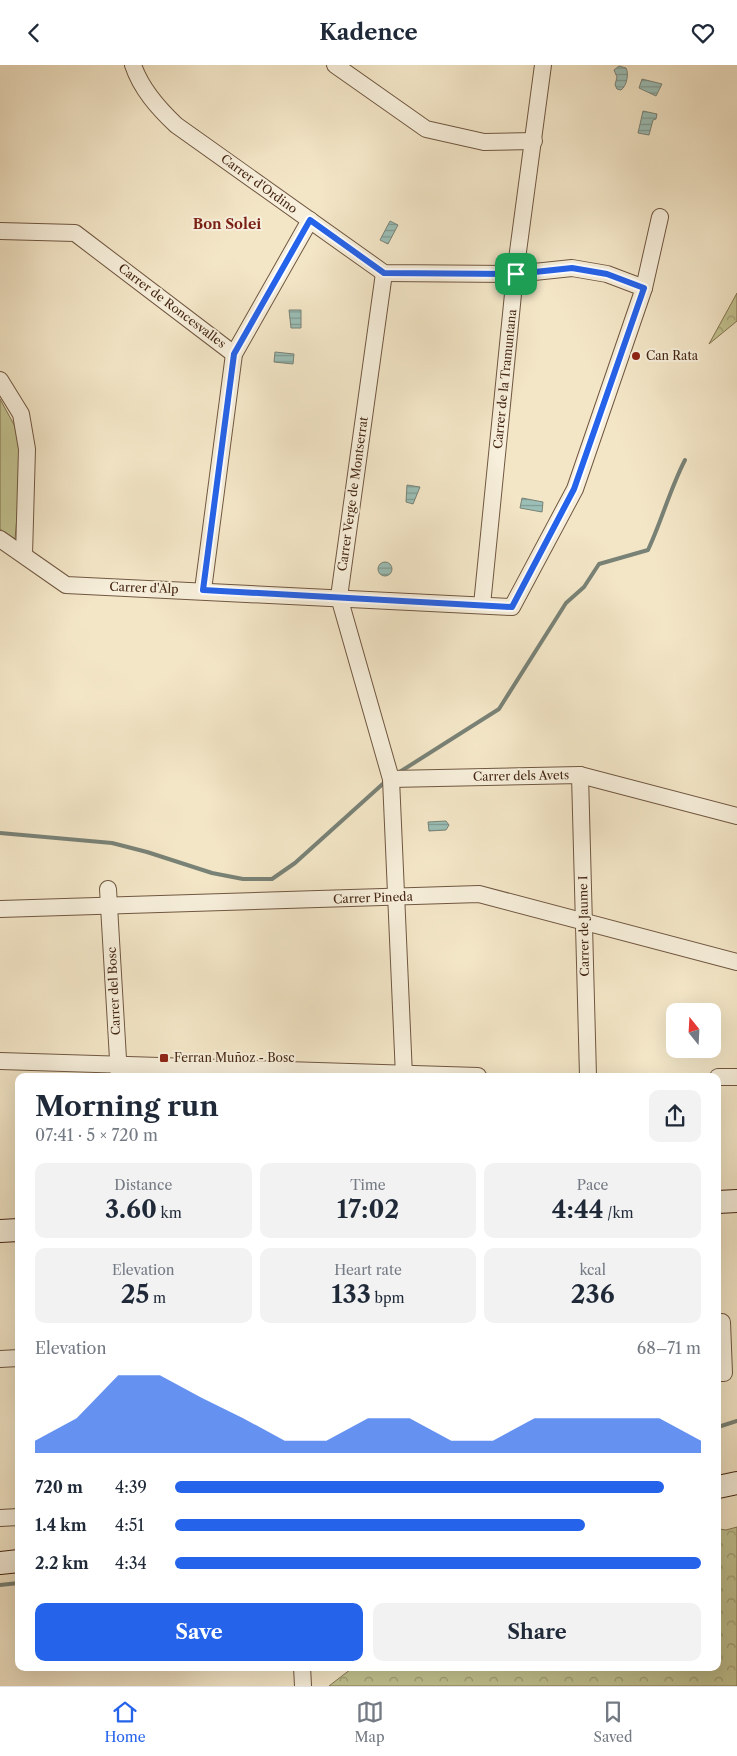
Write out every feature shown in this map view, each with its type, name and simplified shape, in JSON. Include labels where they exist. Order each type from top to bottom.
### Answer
[{"type":"street","name":"Carrer d'Ordino","points":[[133,65],[136,76],[152,100],[176,125],[384,273]]},
{"type":"street","points":[[335,65],[426,129],[484,142],[534,141]]},
{"type":"street","name":"Carrer de la Tramuntana","points":[[482,605],[516,274],[543,65]]},
{"type":"street","points":[[384,273],[516,274],[572,268],[607,274],[644,288],[660,217]]},
{"type":"street","points":[[234,354],[310,220]]},
{"type":"street","name":"Carrer de Roncesvalles","points":[[0,231],[75,233],[234,354],[203,590]]},
{"type":"street","name":"Carrer Verge de Montserrat","points":[[384,273],[339,597],[390,780],[394,898],[404,1073]]},
{"type":"street","name":"Carrer d'Alp","points":[[0,539],[66,585],[203,590],[512,607],[574,489],[644,288]]},
{"type":"street","points":[[0,381],[21,414],[27,449],[24,555]]},
{"type":"street","name":"Carrer dels Avets","points":[[390,780],[580,775],[737,816]]},
{"type":"street","name":"Carrer de Jaume I","points":[[580,775],[588,1073]]},
{"type":"street","name":"Carrer del Bosc","points":[[108,889],[119,1071]]},
{"type":"street","name":"Carrer Pineda","points":[[0,909],[479,894],[737,962]]},
{"type":"street","points":[[0,1061],[119,1071],[262,1073]]},
{"type":"street","points":[[721,1077],[737,1077]]},
{"type":"street","points":[[721,1202],[737,1201]]},
{"type":"street","points":[[0,1231],[15,1230]]},
{"type":"street","points":[[721,1373],[724,1373],[722,1322]]},
{"type":"street","points":[[0,1359],[15,1358]]},
{"type":"street","points":[[721,1486],[737,1483]]},
{"type":"street","points":[[0,1518],[15,1517]]},
{"type":"street","points":[[0,1563],[15,1561]]},
{"type":"street","points":[[302,1671],[303,1686]]},
{"type":"green space","points":[[737,293],[737,321],[709,344]]},
{"type":"green space","points":[[0,399],[18,432],[20,483],[15,539],[0,529]]},
{"type":"green space","points":[[737,1527],[737,1686],[329,1686],[348,1671],[721,1671],[721,1529]]},
{"type":"water","points":[[619,66],[626,68],[627,73],[626,83],[621,90],[617,89],[615,85],[617,77],[614,70]]},
{"type":"water","points":[[642,79],[662,84],[656,96],[639,88]]},
{"type":"water","points":[[643,111],[657,114],[656,119],[653,120],[649,135],[638,133]]},
{"type":"water","points":[[390,221],[398,225],[388,244],[380,240]]},
{"type":"water","points":[[289,310],[301,310],[301,328],[291,328]]},
{"type":"water","points":[[275,352],[294,354],[293,364],[274,362]]},
{"type":"water","points":[[407,485],[420,487],[413,504],[406,502]]},
{"type":"water","points":[[522,498],[543,502],[542,512],[520,508]]},
{"type":"water","points":[[382,562],[388,562],[392,569],[388,576],[382,576],[378,572],[378,566]]},
{"type":"water","points":[[446,821],[449,825],[446,830],[429,831],[428,822]]},
{"type":"waterway","points":[[398,773],[499,709],[566,603],[584,587],[599,564],[648,550],[685,460]]},
{"type":"waterway","points":[[0,833],[112,843],[212,873],[243,879],[272,879],[295,863],[386,781]]},
{"type":"waterway","points":[[721,1426],[737,1421]]},
{"type":"waterway","points":[[0,1585],[15,1583]]},
{"type":"place","name":"Can Rata","points":[[636,356]]},
{"type":"place","name":"Ferran Muñoz - Bosc","points":[[164,1058]]},
{"type":"district","name":"Bon Solei","points":[[227,224]]},
{"type":"route","points":[[310,220],[384,273],[516,274],[572,268],[607,274],[644,288],[617,360],[574,489],[512,607],[203,590],[234,354],[310,220]]}]
